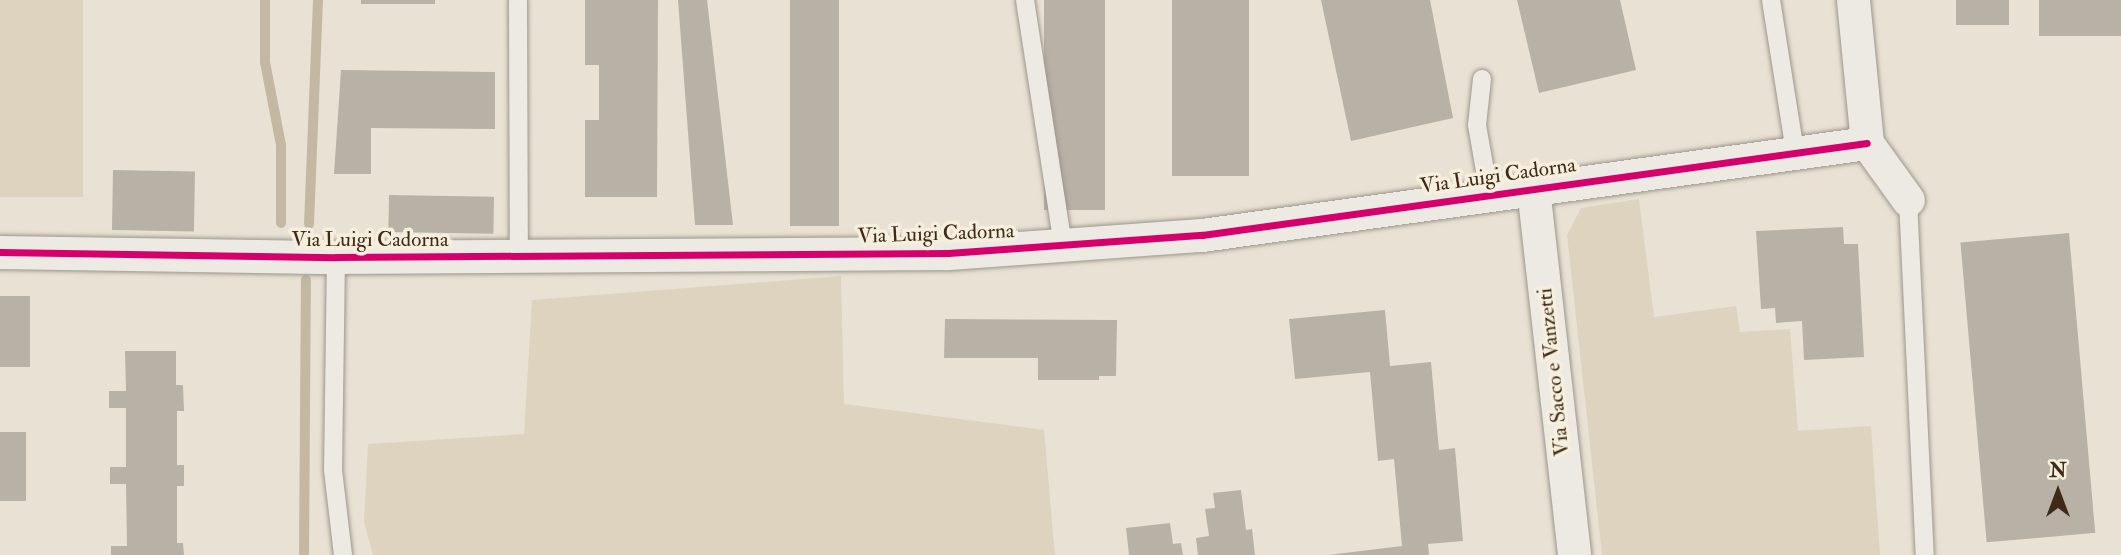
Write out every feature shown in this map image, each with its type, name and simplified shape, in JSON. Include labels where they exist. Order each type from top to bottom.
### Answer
[{"type":"street","points":[[1853,0],[1867,143],[1908,200]]},
{"type":"street","name":"Via Luigi Cadorna","points":[[0,252],[336,257],[901,255],[1063,246],[1219,232],[1867,143]]},
{"type":"street","name":"Via Sacco e Vanzetti","points":[[1533,188],[1574,555]]},
{"type":"lane","points":[[518,0],[519,257]]},
{"type":"lane","points":[[1025,0],[1063,246]]},
{"type":"lane","points":[[1771,0],[1795,152]]},
{"type":"lane","points":[[1482,79],[1477,125],[1489,194]]},
{"type":"lane","points":[[1908,200],[1925,555]]},
{"type":"lane","points":[[336,257],[332,470],[343,555]]},
{"type":"shaded area","points":[[0,0],[83,0],[83,197],[0,197]]},
{"type":"shaded area","points":[[1639,199],[1654,317],[1736,306],[1740,332],[1790,329],[1798,431],[1871,426],[1880,555],[1602,555],[1567,235],[1581,208]]},
{"type":"shaded area","points":[[841,276],[844,404],[1044,430],[1055,555],[373,555],[364,522],[368,444],[524,434],[532,300]]},
{"type":"building","points":[[361,0],[435,0],[435,4],[361,4]]},
{"type":"building","points":[[585,0],[658,0],[657,197],[585,197],[585,120],[599,120],[599,65],[585,65]]},
{"type":"building","points":[[678,0],[707,0],[733,225],[695,225]]},
{"type":"building","points":[[790,0],[839,0],[839,226],[790,226]]},
{"type":"building","points":[[1044,0],[1105,0],[1105,210],[1044,210]]},
{"type":"building","points":[[1172,0],[1249,0],[1249,176],[1172,176]]},
{"type":"building","points":[[1321,0],[1430,0],[1453,118],[1351,141]]},
{"type":"building","points":[[1517,0],[1620,0],[1636,70],[1539,93]]},
{"type":"building","points":[[1956,0],[2009,0],[2009,25],[1956,25]]},
{"type":"building","points":[[2039,0],[2121,0],[2121,36],[2039,36]]},
{"type":"building","points":[[341,70],[495,72],[495,129],[371,128],[371,174],[334,174]]},
{"type":"building","points":[[113,170],[195,171],[194,231],[112,230]]},
{"type":"building","points":[[389,195],[494,197],[493,234],[388,232]]},
{"type":"building","points":[[1843,227],[1844,244],[1858,244],[1864,357],[1804,360],[1802,321],[1776,323],[1775,308],[1761,309],[1756,231]]},
{"type":"building","points":[[2069,233],[2095,533],[1987,542],[1960,242]]},
{"type":"building","points":[[0,296],[30,296],[30,367],[0,367]]},
{"type":"building","points":[[1385,310],[1390,366],[1431,362],[1439,450],[1455,448],[1463,541],[1428,544],[1429,555],[1328,555],[1402,546],[1394,459],[1378,461],[1370,372],[1295,379],[1289,319]]},
{"type":"building","points":[[945,319],[1117,320],[1116,376],[1099,376],[1099,380],[1038,380],[1038,358],[944,358]]},
{"type":"building","points":[[125,351],[176,351],[176,385],[183,385],[184,411],[177,411],[177,465],[184,465],[184,486],[177,486],[177,543],[183,543],[184,555],[111,555],[111,546],[127,546],[126,484],[110,484],[110,467],[126,467],[126,408],[109,408],[109,391],[126,391]]},
{"type":"building","points":[[0,432],[26,432],[26,501],[0,501]]},
{"type":"building","points":[[1241,490],[1246,530],[1252,529],[1255,555],[1198,555],[1196,538],[1209,536],[1205,509],[1215,508],[1213,493]]},
{"type":"building","points":[[1170,523],[1173,544],[1181,543],[1183,555],[1129,555],[1126,528]]},
{"type":"waterway","points":[[265,0],[265,62],[281,145],[281,223]]},
{"type":"waterway","points":[[309,224],[318,0]]},
{"type":"waterway","points":[[304,555],[306,280]]},
{"type":"cycle path","points":[[0,252],[336,257],[948,253],[1202,235],[1867,143]]}]
